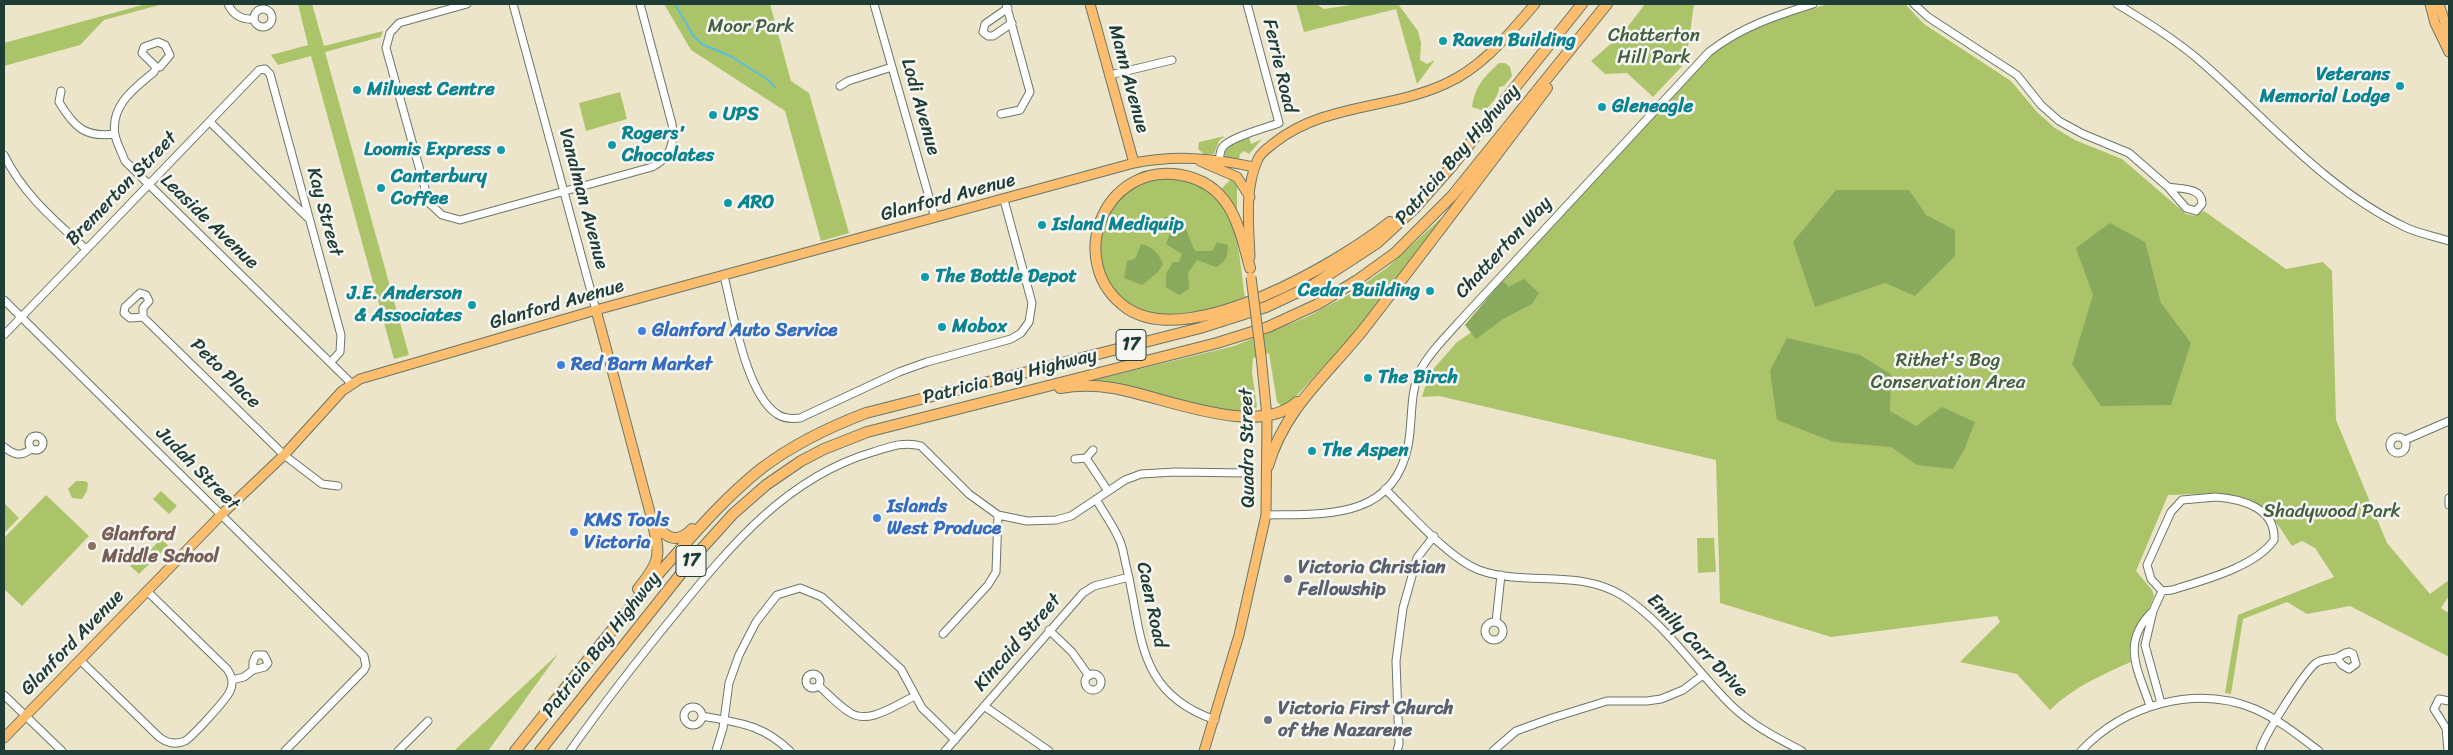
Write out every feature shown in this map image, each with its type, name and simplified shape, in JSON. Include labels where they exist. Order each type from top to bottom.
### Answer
[{"type":"highway","name":"Patricia Bay Highway","points":[[513,751],[630,607],[703,524],[746,482],[783,454],[816,434],[890,406],[1200,328],[1266,307],[1313,285],[1358,257],[1400,223],[1452,166],[1582,4]]},
{"type":"highway","name":"Patricia Bay Highway","points":[[540,751],[695,556],[750,497],[783,472],[824,449],[888,426],[1235,337],[1298,314],[1336,294],[1395,253],[1433,216],[1606,4]]},
{"type":"highway","points":[[1268,466],[1286,421],[1363,330],[1612,4]]},
{"type":"highway","points":[[1251,273],[1238,222],[1232,210],[1211,187],[1187,176],[1162,174],[1136,181],[1114,198],[1106,208],[1097,228],[1094,250],[1098,271],[1110,292],[1120,302],[1130,310],[1153,319],[1168,320],[1195,317],[1270,294],[1329,265],[1386,226],[1435,179],[1452,166]]},
{"type":"highway","points":[[888,426],[939,418],[1077,386],[1113,388],[1236,417],[1267,417],[1294,405],[1320,380]]},
{"type":"highway","points":[[652,520],[662,534],[670,538],[678,539],[686,535],[718,501],[756,467],[789,444],[816,434]]},
{"type":"highway","points":[[513,751],[522,734],[655,565],[659,549],[652,520]]},
{"type":"main road","name":"Mann Avenue","points":[[1090,4],[1134,163]]},
{"type":"main road","points":[[1254,167],[1259,156],[1266,149],[1306,122],[1331,114],[1424,92],[1462,75],[1490,54],[1535,4]]},
{"type":"main road","points":[[2430,4],[2435,23],[2449,52]]},
{"type":"main road","points":[[2439,4],[2449,35]]},
{"type":"main road","name":"Glanford Avenue","points":[[4,738],[221,515],[284,455],[351,383],[371,375],[596,310],[1134,163],[1170,157],[1219,160],[1254,167]]},
{"type":"main road","points":[[1194,158],[1237,176],[1250,197]]},
{"type":"main road","name":"Quadra Street","points":[[1204,751],[1239,636],[1266,515],[1267,417],[1251,273],[1250,197],[1254,167]]},
{"type":"main road","name":"Vanalman Avenue","points":[[596,310],[652,520]]},
{"type":"street","points":[[228,4],[234,13],[240,17],[254,19]]},
{"type":"street","points":[[467,4],[399,23],[393,28],[388,40],[388,55],[429,203],[442,215],[460,220],[660,163],[671,149],[674,134],[640,4]]},
{"type":"street","name":"Vanalman Avenue","points":[[513,4],[596,310]]},
{"type":"street","name":"Lodi Avenue","points":[[874,4],[935,218]]},
{"type":"street","name":"Ferrie Road","points":[[1219,160],[1222,148],[1234,138],[1247,136],[1279,123],[1247,4]]},
{"type":"street","name":"Chatterton Way","points":[[1266,515],[1315,515],[1347,512],[1369,502],[1385,489],[1400,469],[1405,457],[1413,397],[1420,372],[1440,343],[1709,52],[1751,24],[1813,4]]},
{"type":"street","points":[[1914,4],[1928,17],[2017,75],[2045,109],[2058,120],[2083,134],[2129,153],[2168,187],[2186,208],[2192,210],[2199,209],[2202,204],[2200,195],[2196,191],[2168,187]]},
{"type":"street","points":[[2117,4],[2159,30],[2199,60],[2315,165],[2350,193],[2403,226],[2449,241]]},
{"type":"street","points":[[1001,114],[1020,110],[1030,92],[1012,23],[1007,6],[985,24],[984,32],[988,36],[993,36],[1012,23]]},
{"type":"street","points":[[1110,75],[1172,60]]},
{"type":"street","name":"Leaside Avenue","points":[[156,67],[154,72],[131,90],[117,113],[115,134],[125,161],[147,185],[351,383]]},
{"type":"street","points":[[840,86],[848,81],[892,67]]},
{"type":"street","name":"Bremerton Street","points":[[4,335],[260,70],[265,70]]},
{"type":"street","name":"Kay Street","points":[[265,70],[270,74],[341,335],[340,352],[331,362]]},
{"type":"street","points":[[61,91],[59,102],[67,116],[84,132],[100,136],[115,134]]},
{"type":"street","points":[[210,122],[308,219]]},
{"type":"street","points":[[4,155],[13,173],[32,199],[86,249]]},
{"type":"street","points":[[724,276],[753,382],[774,411],[786,418],[800,418],[899,372],[927,362],[1004,342],[1022,332],[1031,316],[1032,303],[1004,200]]},
{"type":"street","name":"Judah Street","points":[[4,300],[361,652],[366,662],[364,670],[285,751]]},
{"type":"street","name":"Peto Place","points":[[144,316],[284,455],[322,484],[338,486]]},
{"type":"street","points":[[2405,440],[2449,420]]},
{"type":"street","points":[[570,751],[615,688],[717,563],[770,509],[828,469],[855,457],[906,444],[921,446],[969,494],[998,515],[1027,521],[1056,520],[1070,516],[1125,480],[1141,474],[1174,472],[1247,473]]},
{"type":"street","points":[[4,447],[12,454],[19,455],[25,454],[31,448]]},
{"type":"street","points":[[1075,459],[1086,458],[1093,450]]},
{"type":"street","points":[[1086,458],[1108,491]]},
{"type":"street","name":"Emily Carr Drive","points":[[1385,489],[1464,563],[1480,570],[1501,575],[1582,581],[1615,592],[1642,610],[1732,706],[1754,724],[1802,751]]},
{"type":"street","points":[[2216,497],[2244,502],[2263,512],[2272,521],[2274,540],[2268,547],[2250,560],[2236,568],[2181,588],[2162,591],[2147,572],[2148,557],[2171,512],[2182,500],[2216,497]]},
{"type":"street","points":[[2449,498],[2449,505]]},
{"type":"street","name":"Caen Road","points":[[1096,500],[1119,539],[1129,577],[1141,642],[1150,668],[1160,682],[1182,704],[1196,713],[1215,720]]},
{"type":"street","points":[[942,634],[988,585],[996,572],[998,515]]},
{"type":"street","points":[[1397,751],[1399,744],[1396,661],[1402,608],[1416,558],[1434,536]]},
{"type":"street","points":[[1496,622],[1501,575]]},
{"type":"street","name":"Kincaid Street","points":[[945,751],[1083,593],[1094,586],[1129,577]]},
{"type":"street","points":[[716,751],[734,669],[756,622],[777,595],[800,588],[822,597],[901,669],[922,708],[955,740]]},
{"type":"street","points":[[80,660],[159,737],[171,743],[188,739],[224,701],[231,690],[232,680],[227,669],[147,591]]},
{"type":"street","points":[[2161,703],[2145,652],[2153,611],[2162,591]]},
{"type":"street","points":[[2150,706],[2136,665],[2133,644],[2139,628],[2153,611]]},
{"type":"street","points":[[1049,630],[1072,652],[1089,676]]},
{"type":"street","points":[[2260,751],[2276,720],[2316,663],[2331,657],[2336,658]]},
{"type":"street","points":[[232,680],[244,677],[253,670]]},
{"type":"street","points":[[1493,751],[1516,732],[1552,718],[1607,701],[1647,702],[1661,699],[1683,690],[1703,675]]},
{"type":"street","points":[[819,686],[849,712],[860,717],[875,714],[915,696]]},
{"type":"street","points":[[4,695],[62,751]]},
{"type":"street","points":[[2081,751],[2109,727],[2150,706],[2192,698],[2228,702],[2255,709],[2276,720],[2318,751]]},
{"type":"street","points":[[2448,751],[2446,728],[2434,709],[2439,700],[2449,701]]},
{"type":"street","points":[[984,706],[1048,751]]},
{"type":"street","points":[[702,716],[757,728],[790,751]]},
{"type":"street","points":[[398,751],[428,720]]},
{"type":"green space","points":[[146,4],[163,4],[104,20],[80,45],[4,66],[4,43]]},
{"type":"green space","points":[[298,4],[312,4],[324,46],[383,31],[381,37],[325,52],[409,355],[394,359],[311,56],[278,65],[271,55],[308,45]]},
{"type":"green space","name":"Moor Park","points":[[664,4],[770,4],[791,81],[809,93],[849,233],[821,241],[785,111],[691,50]]},
{"type":"green space","points":[[1296,4],[1316,4],[1324,9],[1358,4],[1398,4],[1418,31],[1421,43],[1420,60],[1427,64],[1435,60],[1417,84],[1396,9],[1304,32]]},
{"type":"green space","name":"Chatterton Hill Park","points":[[1645,4],[1694,4],[1686,62],[1653,97],[1627,73],[1605,74],[1591,61],[1623,33]]},
{"type":"green space","name":"Rithet's Bog Conservation Area","points":[[1828,4],[1905,4],[1924,24],[2011,81],[2038,113],[2055,128],[2075,140],[2122,159],[2186,214],[2195,216],[2204,211],[2286,269],[2323,262],[2332,271],[2336,420],[2387,543],[2430,594],[2449,580],[2449,596],[2441,608],[2449,613],[2449,657],[2350,606],[2307,614],[2287,602],[2243,619],[2231,694],[2225,693],[2238,615],[2334,577],[2315,548],[2302,541],[2292,546],[2271,516],[2253,502],[2230,495],[2168,495],[2136,571],[2152,590],[2154,596],[2151,605],[2133,635],[2130,652],[2131,662],[2078,688],[2050,710],[2017,674],[1960,662],[2000,622],[1997,616],[1831,637],[1720,603],[1716,460],[1439,396],[1422,397],[1429,374],[1456,343],[1493,317],[1506,283],[1502,281],[1710,56],[1752,30]]},
{"type":"green space","points":[[1499,63],[1505,63],[1510,67],[1512,76],[1504,86],[1499,87],[1496,97],[1484,111],[1472,107],[1475,93],[1481,82]]},
{"type":"green space","points":[[620,92],[627,119],[586,131],[579,103]]},
{"type":"green space","points":[[1225,136],[1219,141],[1214,154],[1204,154],[1198,149],[1199,142]]},
{"type":"green space","points":[[1249,137],[1251,144],[1262,139],[1249,154],[1244,151],[1240,154],[1239,159],[1225,157],[1223,150],[1232,141]]},
{"type":"green space","points":[[1161,178],[1191,181],[1207,190],[1219,201],[1228,215],[1234,230],[1241,263],[1245,297],[1197,313],[1167,317],[1142,312],[1121,298],[1112,288],[1101,266],[1099,250],[1110,210],[1118,198],[1126,191],[1140,184]]},
{"type":"green space","points":[[1231,179],[1237,186],[1237,214],[1222,188]]},
{"type":"green space","points":[[1836,190],[1909,190],[1926,215],[1955,230],[1955,256],[1915,296],[1885,283],[1815,307],[1793,242]]},
{"type":"green space","points":[[1164,217],[1172,218],[1182,223],[1195,251],[1212,251],[1217,242],[1228,245],[1226,258],[1216,267],[1197,260],[1188,273],[1189,289],[1179,295],[1166,287],[1166,274],[1173,262],[1179,262],[1182,254],[1166,244],[1170,233]]},
{"type":"green space","points":[[1440,219],[1350,338],[1288,405],[1282,406],[1277,402],[1269,353],[1253,358],[1252,372],[1257,407],[1245,413],[1225,411],[1090,381],[1234,346],[1307,317],[1350,294],[1388,267]]},
{"type":"green space","points":[[2110,223],[2145,242],[2161,303],[2191,343],[2171,405],[2101,406],[2072,364],[2093,295],[2076,248]]},
{"type":"green space","points":[[1141,244],[1155,251],[1163,265],[1157,273],[1142,285],[1124,278],[1127,261],[1135,259]]},
{"type":"green space","points":[[1524,279],[1539,293],[1532,304],[1503,319],[1476,339],[1465,325],[1502,281],[1508,287]]},
{"type":"green space","points":[[1787,338],[1860,355],[1891,374],[1890,411],[1916,426],[1942,407],[1975,422],[1964,450],[1953,469],[1917,465],[1891,447],[1834,442],[1777,420],[1770,371]]},
{"type":"green space","points":[[76,481],[88,483],[87,491],[82,499],[72,498],[68,489]]},
{"type":"green space","points":[[161,491],[177,506],[169,514],[153,499]]},
{"type":"green space","points":[[46,495],[89,536],[22,606],[4,589],[4,538]]},
{"type":"green space","points":[[4,503],[19,518],[4,533]]},
{"type":"green space","points":[[1697,538],[1714,538],[1716,572],[1698,573]]},
{"type":"green space","points":[[161,539],[168,545],[157,557],[150,550]]},
{"type":"green space","points":[[143,553],[152,561],[139,574],[130,566]]},
{"type":"green space","points":[[558,654],[488,751],[454,751],[458,747]]},
{"type":"waterway","points":[[675,4],[693,35],[702,44],[732,57],[767,79],[775,87]]},
{"type":"place","name":"Raven Building","points":[[1443,41]]},
{"type":"place","name":"Veterans Memorial Lodge","points":[[2400,86]]},
{"type":"place","name":"Milwest Centre","points":[[357,90]]},
{"type":"place","name":"Gleneagle","points":[[1602,107]]},
{"type":"place","name":"UPS","points":[[713,115]]},
{"type":"place","name":"Rogers' Chocolates","points":[[612,145]]},
{"type":"place","name":"Loomis Express","points":[[501,150]]},
{"type":"place","name":"Canterbury Coffee","points":[[381,188]]},
{"type":"place","name":"ARO","points":[[728,203]]},
{"type":"place","name":"Island Mediquip","points":[[1042,225]]},
{"type":"place","name":"The Bottle Depot","points":[[925,277]]},
{"type":"place","name":"Cedar Building","points":[[1430,291]]},
{"type":"place","name":"J.E. Anderson & Associates","points":[[472,305]]},
{"type":"place","name":"Mobox","points":[[942,327]]},
{"type":"place","name":"Glanford Auto Service","points":[[642,331]]},
{"type":"place","name":"Red Barn Market","points":[[561,365]]},
{"type":"place","name":"The Birch","points":[[1368,378]]},
{"type":"place","name":"The Aspen","points":[[1312,451]]},
{"type":"place","name":"Islands West Produce","points":[[877,518]]},
{"type":"place","name":"KMS Tools Victoria","points":[[574,532]]},
{"type":"place","name":"Glanford Middle School","points":[[92,546]]},
{"type":"place","name":"Victoria Christian Fellowship","points":[[1288,579]]},
{"type":"place","name":"Victoria First Church of the Nazarene","points":[[1268,720]]},
{"type":"park label","name":"Shadywood Park","points":[[2332,512]]}]
